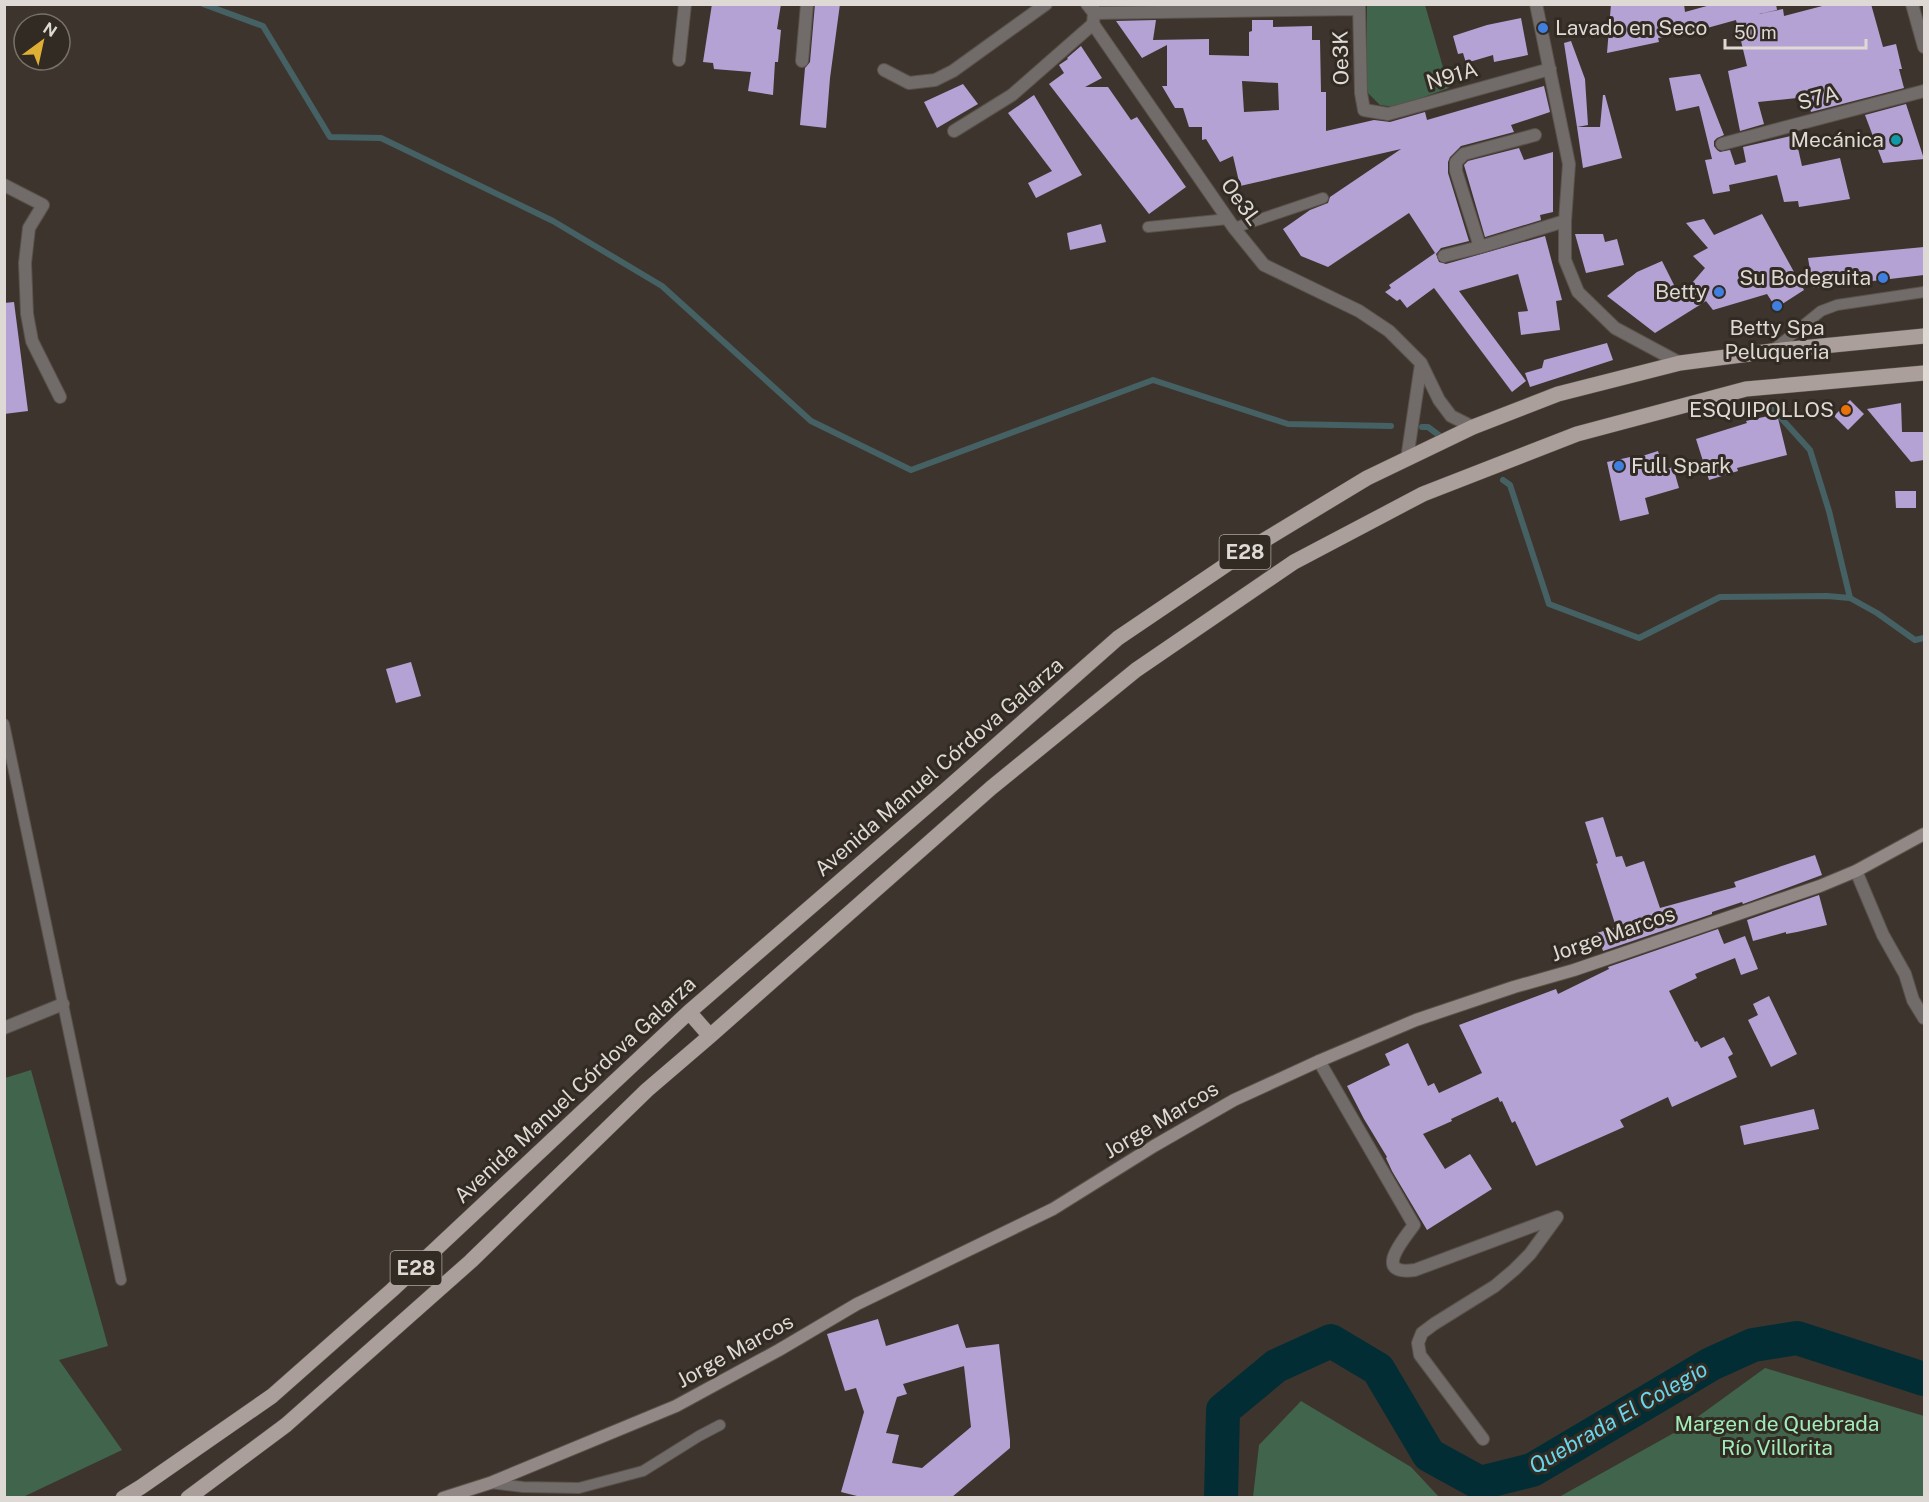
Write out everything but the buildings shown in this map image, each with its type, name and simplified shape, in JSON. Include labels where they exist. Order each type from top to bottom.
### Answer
[{"type":"main road","name":"Avenida Manuel Córdova Galarza","points":[[123,1497],[141,1487],[272,1396],[401,1282],[688,1012],[1118,638],[1248,550],[1367,478],[1473,428],[1558,394],[1680,363],[1772,351],[1924,336]]},
{"type":"main road","name":"E28","points":[[188,1497],[286,1425],[471,1261],[647,1090],[991,788],[1136,670],[1294,562],[1423,494],[1577,434],[1746,390],[1924,373]]},
{"type":"main road","name":"Jorge Marcos","points":[[443,1497],[490,1483],[676,1406],[857,1304],[1053,1209],[1154,1146],[1234,1100],[1319,1061],[1416,1020],[1514,987],[1574,970],[1706,923],[1820,886],[1856,871],[1924,834]]},
{"type":"main road","points":[[688,1012],[710,1036]]},
{"type":"street","points":[[679,60],[685,4]]},
{"type":"street","points":[[802,61],[807,4]]},
{"type":"street","points":[[884,70],[909,83],[935,80],[953,71],[1046,4]]},
{"type":"street","points":[[1536,4],[1569,164],[1564,221],[1565,260],[1578,292],[1615,327],[1680,363]]},
{"type":"street","points":[[1912,4],[1924,40]]},
{"type":"street","points":[[954,131],[1012,95],[1092,11],[1359,7]]},
{"type":"street","name":"Oe3K","points":[[1359,7],[1361,93],[1364,110]]},
{"type":"street","name":"Oe3L","points":[[1092,11],[1231,224],[1264,266],[1359,311],[1389,331],[1421,363],[1439,400],[1451,416],[1473,428]]},
{"type":"street","name":"N91A","points":[[1364,110],[1388,114],[1550,69]]},
{"type":"street","name":"S7A","points":[[1722,144],[1924,91]]},
{"type":"street","points":[[1480,247],[1456,171],[1456,162],[1464,154],[1536,135]]},
{"type":"street","points":[[4,185],[43,205],[29,228],[25,263],[27,314],[32,341],[60,397]]},
{"type":"street","points":[[1444,256],[1564,221]]},
{"type":"street","points":[[1407,459],[1421,363]]},
{"type":"street","points":[[1856,871],[1883,935],[1905,974],[1913,1000],[1924,1018]]},
{"type":"street","points":[[4,1028],[63,1004]]},
{"type":"street","points":[[1319,1061],[1414,1225],[1392,1256],[1392,1263],[1396,1268],[1404,1272],[1415,1270],[1557,1217],[1530,1254],[1514,1270],[1494,1287],[1422,1333],[1418,1343],[1420,1355],[1483,1439]]},
{"type":"lane","points":[[1148,226],[1231,224],[1323,198]]},
{"type":"lane","points":[[1772,351],[1821,311],[1837,305],[1924,292]]},
{"type":"lane","points":[[4,724],[122,1280]]},
{"type":"lane","points":[[490,1483],[523,1487],[579,1488],[643,1471],[720,1425]]},
{"type":"lane","points":[[579,1488],[590,1497]]},
{"type":"green space","points":[[1367,5],[1425,5],[1449,88],[1396,107],[1380,105],[1367,92]]},
{"type":"green space","points":[[31,1070],[108,1346],[59,1360],[122,1450],[23,1497],[5,1497],[5,1078]]},
{"type":"green space","name":"Margen de Quebrada Río Villorita","points":[[1765,1368],[1924,1416],[1924,1497],[1559,1497],[1681,1429]]},
{"type":"green space","points":[[1301,1401],[1411,1467],[1439,1497],[1253,1497],[1259,1445]]},
{"type":"waterway","points":[[203,4],[263,26],[330,137],[381,138],[553,221],[662,286],[811,421],[911,470],[1153,380],[1288,424],[1391,426]]},
{"type":"waterway","points":[[1772,408],[1810,450],[1829,511],[1850,598]]},
{"type":"waterway","points":[[1422,427],[1428,427],[1440,436]]},
{"type":"waterway","points":[[1503,480],[1510,485],[1549,604],[1639,638],[1720,597],[1827,596],[1850,598],[1877,613],[1915,640],[1924,638]]},
{"type":"waterway","name":"Quebrada El Colegio","points":[[1221,1498],[1223,1410],[1276,1366],[1331,1341],[1378,1369],[1429,1455],[1480,1483],[1532,1470],[1711,1364],[1753,1345],[1797,1338],[1924,1379]]},
{"type":"place","name":"Lavado en Seco","points":[[1543,28]]},
{"type":"place","name":"Mecánica","points":[[1896,140]]},
{"type":"place","name":"Su Bodeguita","points":[[1883,278]]},
{"type":"place","name":"Betty","points":[[1719,292]]},
{"type":"place","name":"Betty Spa Peluqueria","points":[[1777,306]]},
{"type":"place","name":"ESQUIPOLLOS","points":[[1846,410]]},
{"type":"place","name":"Full Spark","points":[[1619,466]]}]
